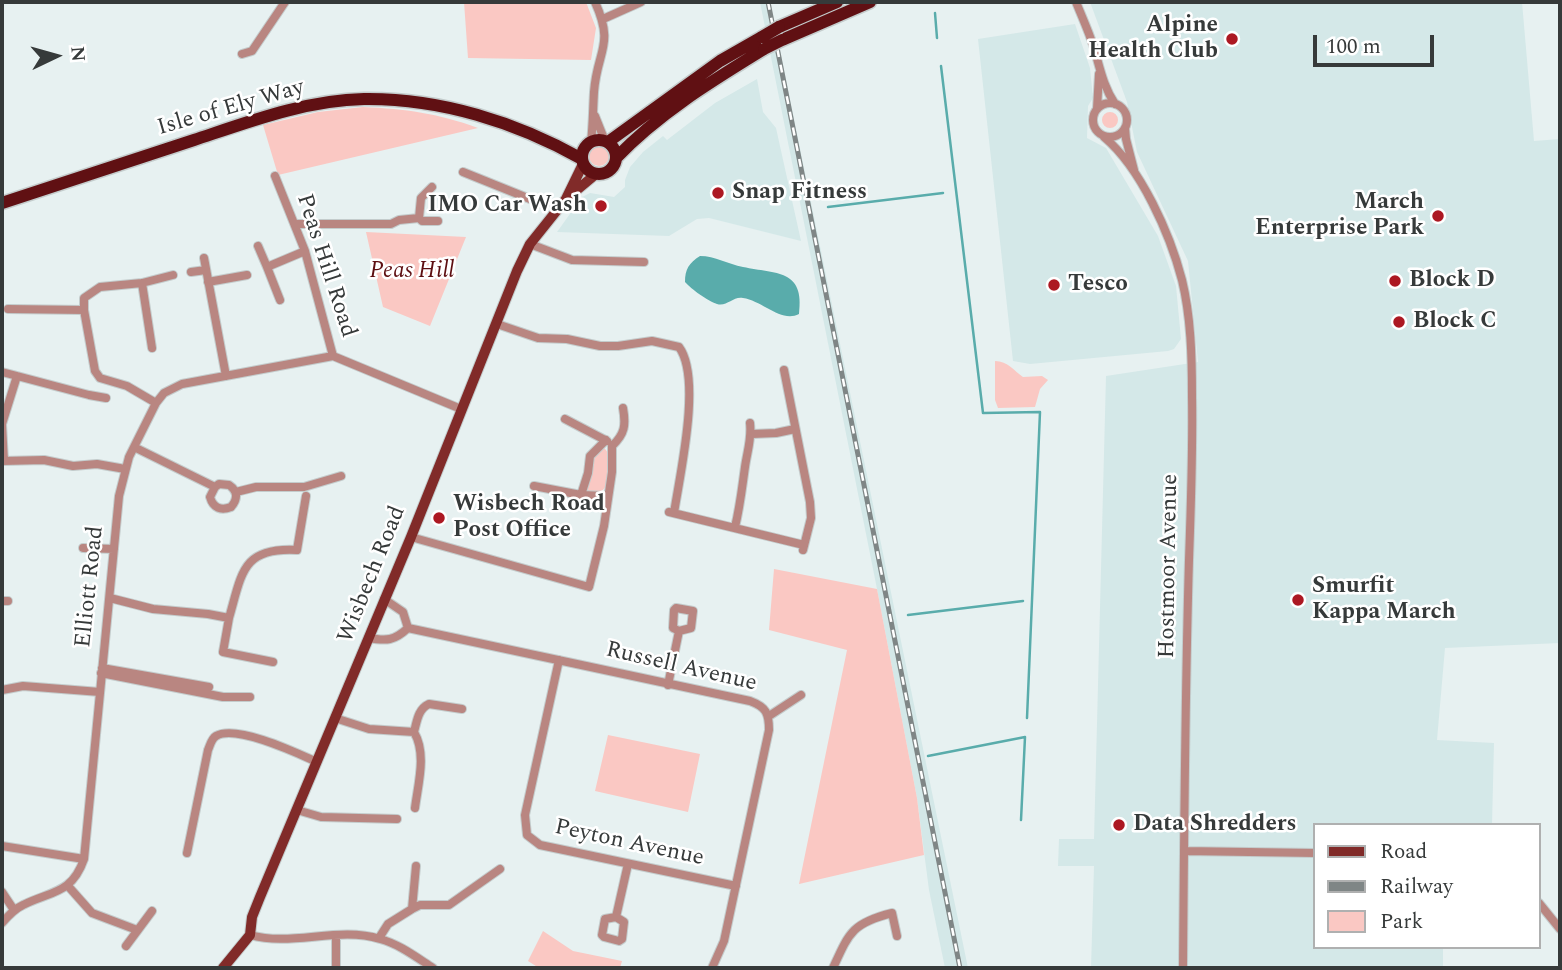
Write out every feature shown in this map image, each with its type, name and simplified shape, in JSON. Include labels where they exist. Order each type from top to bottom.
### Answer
[{"type":"highway","points":[[763,43],[654,122],[616,158],[609,171],[596,174],[586,169],[585,153],[606,142],[711,68],[837,2]]},
{"type":"highway","points":[[781,33],[870,2]]},
{"type":"highway","name":"Isle of Ely Way","points":[[2,203],[258,119],[311,106],[363,99],[465,111],[585,153]]},
{"type":"highway","points":[[606,142],[614,149],[616,158]]},
{"type":"main road","name":"Wisbech Road","points":[[223,968],[250,935],[252,918],[411,537],[517,271],[530,244],[566,199],[585,153]]},
{"type":"main road","name":"Wisbech Road","points":[[566,199],[596,174]]},
{"type":"street","points":[[242,54],[252,51],[285,2]]},
{"type":"street","points":[[585,153],[605,41],[603,19],[594,2]]},
{"type":"street","points":[[603,19],[641,2]]},
{"type":"street","points":[[1076,2],[1107,90],[1115,104],[1125,112],[1125,128],[1116,136],[1104,137],[1097,132],[1093,123],[1097,109],[1099,71]]},
{"type":"street","points":[[1097,109],[1107,103],[1115,104]]},
{"type":"street","points":[[594,113],[606,142]]},
{"type":"street","name":"Hostmoor Avenue","points":[[1125,128],[1136,176]]},
{"type":"street","name":"Hostmoor Avenue","points":[[1104,137],[1112,143],[1136,176],[1159,219],[1179,271],[1186,302],[1192,355],[1193,445],[1183,968]]},
{"type":"street","points":[[463,172],[545,205]]},
{"type":"street","name":"Peas Hill Road","points":[[275,176],[305,251],[333,356],[461,409]]},
{"type":"street","points":[[419,218],[421,198],[432,187]]},
{"type":"street","points":[[295,224],[391,224],[399,219],[419,218],[422,221],[438,221]]},
{"type":"street","points":[[530,244],[572,260],[645,262]]},
{"type":"street","points":[[258,246],[280,300]]},
{"type":"street","points":[[267,267],[305,251]]},
{"type":"street","points":[[204,258],[226,376]]},
{"type":"street","points":[[191,272],[206,270]]},
{"type":"street","points":[[156,404],[127,386],[100,377],[95,371],[84,298],[100,287],[142,283],[173,275]]},
{"type":"street","points":[[208,282],[247,275]]},
{"type":"street","points":[[142,283],[152,348]]},
{"type":"street","points":[[8,309],[85,310]]},
{"type":"street","points":[[497,324],[538,338],[567,339],[600,346],[663,341],[679,347],[685,355],[688,368],[687,433],[671,512],[735,527],[804,548],[811,518],[810,502],[784,370]]},
{"type":"street","name":"Elliott Road","points":[[68,886],[84,859],[119,496],[125,469],[134,447],[164,393],[182,384],[333,356]]},
{"type":"street","points":[[2,372],[106,398]]},
{"type":"street","points":[[17,376],[2,424],[3,461],[44,460],[73,466],[97,464],[125,469]]},
{"type":"street","points":[[581,495],[590,456],[620,438],[625,429],[624,408]]},
{"type":"street","points":[[565,419],[609,443]]},
{"type":"street","points":[[735,527],[752,434],[750,424]]},
{"type":"street","points":[[752,434],[795,429]]},
{"type":"street","points":[[411,537],[589,587],[600,552],[608,496],[609,443]]},
{"type":"street","points":[[134,447],[215,487]]},
{"type":"street","points":[[236,492],[256,487],[304,487],[341,476]]},
{"type":"street","points":[[224,483],[236,492],[237,498],[231,507],[220,509],[212,502],[211,492],[215,487],[224,483]]},
{"type":"street","points":[[534,486],[581,495],[608,496]]},
{"type":"street","points":[[273,662],[223,652],[229,618],[243,573],[250,562],[263,552],[278,549],[298,550],[306,496]]},
{"type":"street","points":[[83,548],[114,549]]},
{"type":"street","points":[[110,598],[153,609],[229,618]]},
{"type":"street","points":[[368,638],[385,641],[396,639],[408,628],[403,612],[384,599]]},
{"type":"street","name":"Russell Avenue","points":[[408,628],[750,701],[762,706],[769,716],[769,730],[724,941],[712,968]]},
{"type":"street","points":[[668,685],[680,631]]},
{"type":"street","name":"Peyton Avenue","points":[[559,660],[524,815],[527,835],[540,845],[736,886]]},
{"type":"street","points":[[102,671],[209,687]]},
{"type":"street","points":[[102,671],[223,697],[250,697]]},
{"type":"street","points":[[2,690],[23,686],[100,692]]},
{"type":"street","points":[[769,716],[801,695]]},
{"type":"street","points":[[415,808],[422,751],[414,732],[419,714],[424,706],[435,704],[462,709]]},
{"type":"street","points":[[335,718],[369,729],[414,732]]},
{"type":"street","points":[[187,853],[208,750],[217,736],[252,736],[317,762]]},
{"type":"street","points":[[297,810],[321,817],[397,819]]},
{"type":"street","points":[[2,846],[84,859]]},
{"type":"street","points":[[1184,850],[1314,853]]},
{"type":"street","points":[[616,918],[628,864]]},
{"type":"street","points":[[412,909],[416,866]]},
{"type":"street","points":[[379,938],[388,924],[412,909],[420,905],[449,905],[500,869]]},
{"type":"street","points":[[2,923],[14,910],[68,886],[92,913],[137,930]]},
{"type":"street","points":[[2,892],[14,910]]},
{"type":"street","points":[[1541,905],[1560,929]]},
{"type":"street","points":[[126,946],[152,911]]},
{"type":"street","points":[[833,968],[853,930],[870,919],[892,913],[897,936]]},
{"type":"street","points":[[250,935],[268,940],[336,935],[379,938],[433,968]]},
{"type":"street","points":[[336,935],[336,968]]},
{"type":"shaded area","points":[[760,2],[770,2],[968,968],[945,968],[929,890],[917,798],[877,589]]},
{"type":"shaded area","points":[[1090,2],[1522,2],[1534,141],[1560,139],[1560,643],[1445,648],[1437,740],[1494,743],[1492,823],[1314,823],[1314,949],[1443,949],[1443,968],[1091,968],[1094,866],[1058,866],[1059,839],[1094,839],[1106,376],[1198,362],[1188,261],[1137,152],[1127,102]]},
{"type":"shaded area","points":[[1075,24],[1090,68],[1093,98],[1088,106],[1087,138],[1106,148],[1158,236],[1176,286],[1181,339],[1174,349],[1168,351],[1030,364],[1013,361],[978,39]]},
{"type":"shaded area","points":[[757,79],[763,112],[776,128],[801,241],[709,218],[697,219],[669,236],[557,232],[582,197],[590,193],[614,197],[625,187],[630,167],[643,152],[663,136],[667,140],[715,103]]},
{"type":"green space","points":[[464,2],[586,2],[596,28],[591,60],[468,58]]},
{"type":"green space","points":[[363,107],[421,113],[478,128],[278,175],[263,125],[318,112]]},
{"type":"green space","points":[[1110,112],[1116,114],[1116,126],[1110,128],[1104,126],[1102,120],[1104,114]]},
{"type":"green space","points":[[599,146],[606,149],[609,156],[606,163],[599,166],[592,163],[589,156],[592,149]]},
{"type":"green space","name":"Peas Hill","points":[[366,232],[466,237],[430,326],[383,307]]},
{"type":"green space","points":[[995,361],[1007,364],[1023,377],[1042,376],[1048,380],[1040,389],[1035,407],[998,408],[995,400]]},
{"type":"green space","points":[[604,448],[610,463],[607,483],[601,492],[586,491],[594,457]]},
{"type":"green space","points":[[774,569],[877,589],[917,798],[924,855],[799,884],[847,650],[769,630]]},
{"type":"green space","points":[[608,735],[700,754],[688,812],[595,791]]},
{"type":"green space","points":[[543,931],[573,951],[622,961],[620,968],[539,968],[528,961]]},
{"type":"water","points":[[700,256],[786,276],[793,281],[797,289],[800,299],[799,314],[785,316],[743,298],[721,305],[709,300],[685,282],[688,267]]},
{"type":"waterway","points":[[935,13],[937,38]]},
{"type":"waterway","points":[[941,66],[983,413],[1040,412],[1027,718]]},
{"type":"waterway","points":[[828,207],[943,193]]},
{"type":"waterway","points":[[908,615],[1023,601]]},
{"type":"waterway","points":[[928,756],[1025,737],[1021,820]]},
{"type":"railway","points":[[768,2],[960,968]]},
{"type":"place","name":"Alpine Health Club","points":[[1232,39]]},
{"type":"place","name":"Snap Fitness","points":[[718,193]]},
{"type":"place","name":"IMO Car Wash","points":[[601,206]]},
{"type":"place","name":"March Enterprise Park","points":[[1438,216]]},
{"type":"place","name":"Block D","points":[[1395,281]]},
{"type":"place","name":"Tesco","points":[[1054,285]]},
{"type":"place","name":"Block C","points":[[1399,322]]},
{"type":"place","name":"Wisbech Road Post Office","points":[[439,518]]},
{"type":"place","name":"Smurfit Kappa March","points":[[1298,600]]},
{"type":"place","name":"Data Shredders","points":[[1119,825]]}]
